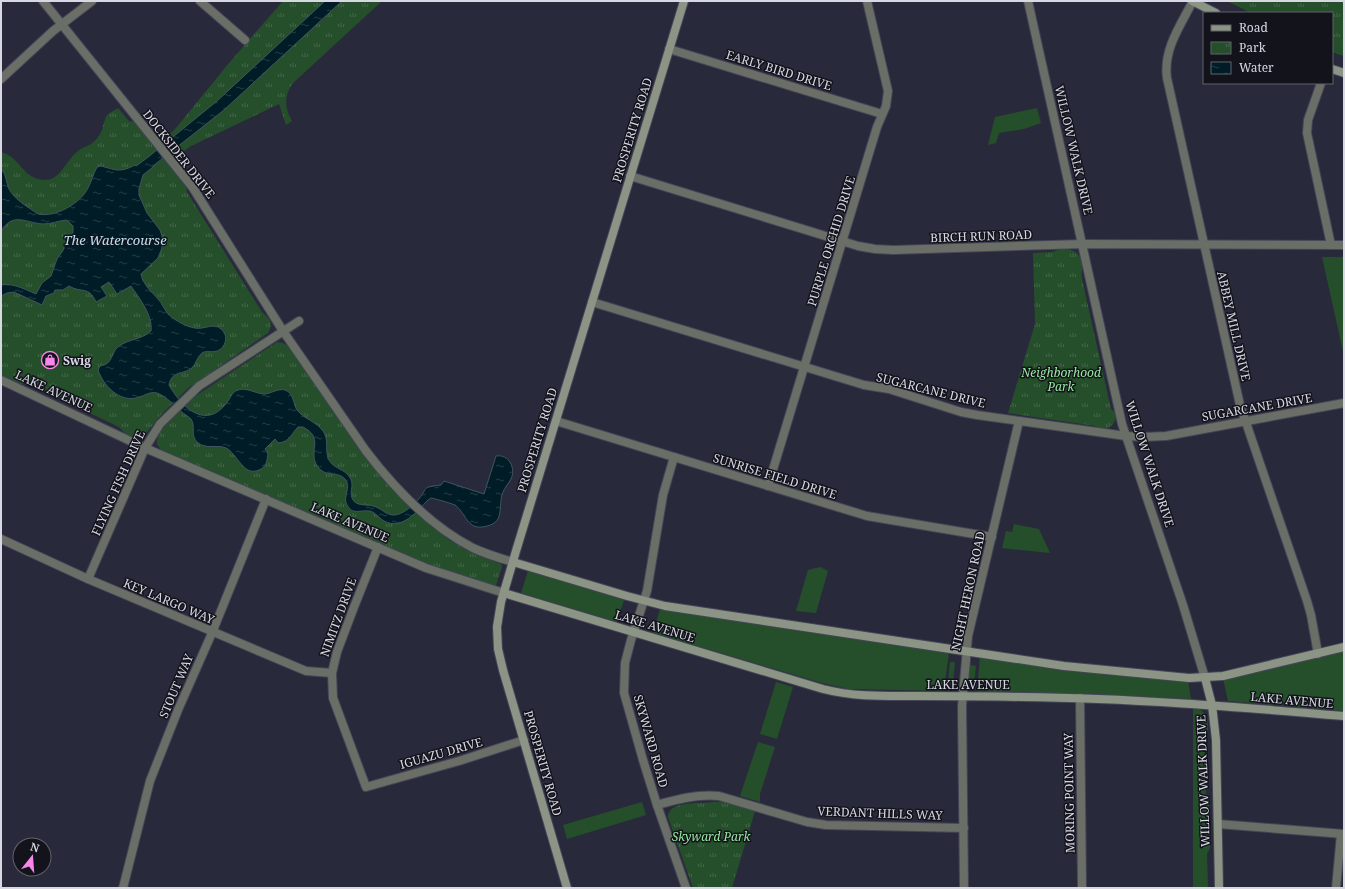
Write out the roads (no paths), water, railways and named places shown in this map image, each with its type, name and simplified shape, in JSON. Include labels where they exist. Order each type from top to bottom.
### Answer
[{"type":"street","name":"DOCKSIDER DRIVE","points":[[43,1],[187,180],[283,331]]},
{"type":"street","points":[[1,79],[53,31],[92,1]]},
{"type":"street","points":[[200,1],[245,40]]},
{"type":"street","name":"PROSPERITY ROAD","points":[[567,888],[498,649],[498,616],[513,562],[684,1]]},
{"type":"street","name":"PURPLE ORCHID DRIVE","points":[[768,486],[877,127],[886,106],[888,91],[867,1]]},
{"type":"street","name":"WILLOW WALK DRIVE","points":[[1028,1],[1122,424],[1183,605],[1212,705],[1216,740],[1219,888]]},
{"type":"street","points":[[1192,1],[1214,12]]},
{"type":"street","name":"ABBEY MILL DRIVE","points":[[1192,1],[1170,44],[1166,57],[1166,70],[1240,405],[1307,602],[1311,615],[1318,654]]},
{"type":"street","name":"EARLY BIRD DRIVE","points":[[669,49],[882,114]]},
{"type":"street","points":[[1333,69],[1344,73]]},
{"type":"street","points":[[1321,84],[1308,120],[1307,133],[1331,245]]},
{"type":"street","name":"BIRCH RUN ROAD","points":[[630,176],[866,248],[884,250],[1083,244],[1344,245]]},
{"type":"street","name":"SUGARCANE DRIVE","points":[[592,302],[864,385],[889,390],[961,412],[1126,436],[1166,436],[1344,403]]},
{"type":"street","name":"FLYING FISH DRIVE","points":[[88,579],[145,448],[168,414],[199,386],[299,321]]},
{"type":"street","name":"LAKE AVENUE","points":[[283,331],[366,451],[390,482],[442,528],[488,555],[665,606],[1101,670],[1178,678],[1204,678],[1223,676],[1344,647]]},
{"type":"street","name":"LAKE AVENUE","points":[[1,380],[145,448],[439,572],[823,689],[840,693],[872,696],[1080,698],[1212,705],[1344,716]]},
{"type":"street","name":"SUNRISE FIELD DRIVE","points":[[556,421],[875,518],[992,537]]},
{"type":"street","name":"NIGHT HERON ROAD","points":[[964,888],[962,696],[968,636],[1019,421]]},
{"type":"street","name":"SKYWARD ROAD","points":[[674,457],[662,502],[648,586],[625,663],[624,693],[657,805],[686,888]]},
{"type":"street","name":"STOUT WAY","points":[[123,888],[150,781],[266,499]]},
{"type":"street","name":"KEY LARGO WAY","points":[[1,539],[212,633],[306,671],[332,673]]},
{"type":"street","name":"NIMITZ DRIVE","points":[[366,787],[333,698],[332,673],[337,652],[378,547]]},
{"type":"street","name":"MORING POINT WAY","points":[[1080,698],[1082,888]]},
{"type":"street","name":"IGUAZU DRIVE","points":[[366,787],[459,761],[524,740]]},
{"type":"street","name":"VERDANT HILLS WAY","points":[[657,805],[686,797],[702,795],[719,796],[807,822],[826,825],[964,828]]},
{"type":"street","points":[[1218,824],[1342,834],[1336,888]]},
{"type":"water","name":"The Watercourse","points":[[325,1],[342,1],[224,110],[143,175],[139,195],[147,213],[160,230],[162,236],[162,248],[158,258],[141,274],[143,280],[168,314],[174,319],[195,328],[212,326],[218,327],[221,329],[226,338],[223,347],[215,352],[202,353],[192,368],[175,375],[170,380],[169,385],[179,400],[186,407],[201,415],[209,415],[217,412],[227,403],[234,392],[241,389],[265,394],[280,390],[288,391],[292,396],[297,410],[317,425],[325,434],[328,458],[332,464],[346,473],[352,481],[351,495],[354,501],[359,504],[376,507],[387,514],[396,515],[405,511],[421,497],[425,489],[432,486],[441,485],[444,481],[484,494],[496,456],[505,457],[512,466],[512,475],[501,498],[500,514],[498,519],[490,525],[477,527],[470,523],[455,505],[431,498],[409,518],[403,522],[397,523],[384,521],[371,511],[351,510],[346,502],[347,482],[342,476],[327,473],[319,469],[314,459],[315,444],[313,435],[303,427],[298,427],[285,441],[278,443],[275,439],[265,449],[268,453],[265,465],[262,469],[253,471],[245,468],[226,448],[219,446],[204,446],[197,442],[194,436],[191,419],[160,394],[151,393],[130,399],[118,395],[108,387],[100,376],[98,370],[100,366],[110,361],[114,352],[119,346],[144,336],[151,331],[148,313],[131,286],[117,294],[109,282],[101,287],[107,296],[96,302],[90,293],[69,286],[63,290],[55,290],[54,293],[46,296],[42,305],[14,292],[1,296],[1,285],[19,287],[36,294],[42,283],[51,276],[57,259],[64,249],[64,244],[73,233],[73,226],[66,220],[43,224],[15,220],[5,226],[1,232],[1,168],[9,189],[15,197],[38,214],[52,214],[67,208],[85,194],[97,167],[101,166],[114,170],[122,170],[135,165],[136,166],[147,158],[217,101]]},
{"type":"place","name":"Swig","points":[[50,360]]},
{"type":"park label","name":"Neighborhood Park","points":[[1061,379]]},
{"type":"park label","name":"Skyward Park","points":[[711,836]]}]
